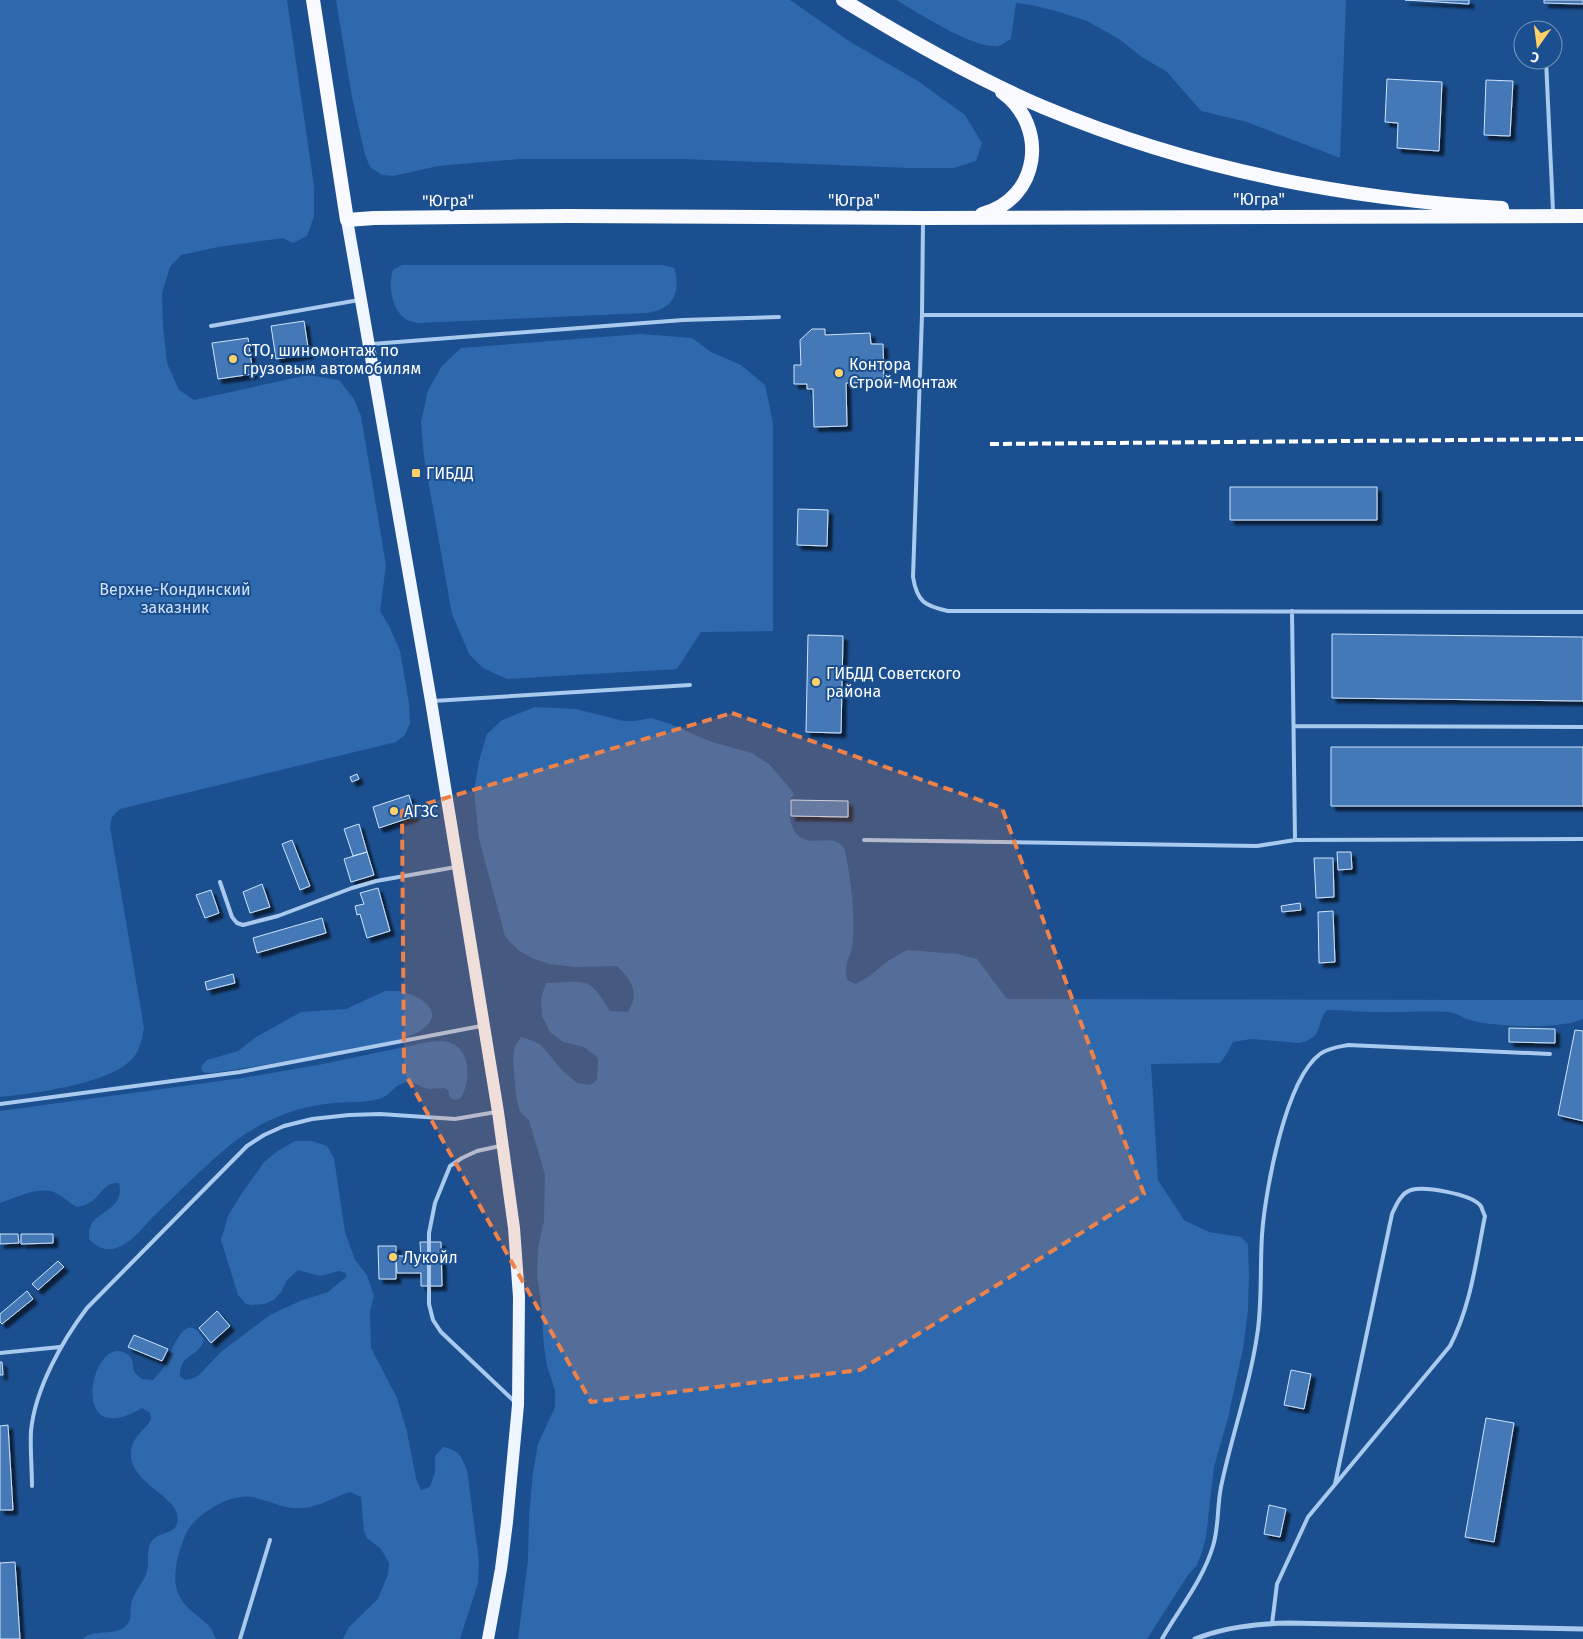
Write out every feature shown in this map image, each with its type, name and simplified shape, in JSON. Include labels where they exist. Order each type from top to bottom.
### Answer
[{"type":"highway","points":[[313,0],[347,220]]},
{"type":"highway","name":"\"Югра\"","points":[[843,0],[932,53],[987,81],[1044,107],[1137,142],[1259,175],[1326,188],[1398,199],[1583,214]]},
{"type":"highway","points":[[959,217],[983,214],[1004,205],[1019,191],[1030,167],[1031,141],[1024,118],[1009,97],[987,81]]},
{"type":"highway","name":"\"Югра\"","points":[[347,220],[374,218],[568,216],[924,218],[1583,214]]},
{"type":"main road","points":[[347,220],[431,701],[510,1195],[519,1298],[518,1405],[500,1578],[488,1639]]},
{"type":"street","points":[[1195,1639],[1226,1629],[1272,1624],[1583,1629]]},
{"type":"lane","points":[[1546,70],[1552,211]]},
{"type":"lane","points":[[924,218],[913,577],[915,589],[922,602],[931,607],[948,611],[1583,612]]},
{"type":"lane","points":[[211,326],[361,299]]},
{"type":"lane","points":[[922,315],[1583,315]]},
{"type":"lane","points":[[369,345],[684,320],[779,317]]},
{"type":"lane","points":[[1292,611],[1295,840]]},
{"type":"lane","points":[[431,701],[690,685]]},
{"type":"lane","points":[[1294,726],[1583,728]]},
{"type":"lane","points":[[864,840],[1257,846],[1295,840],[1583,839]]},
{"type":"lane","points":[[220,882],[232,917],[237,923],[244,925],[278,916],[376,881],[458,866]]},
{"type":"lane","points":[[0,1104],[240,1072],[483,1025]]},
{"type":"lane","points":[[1162,1639],[1198,1580],[1213,1545],[1221,1488],[1254,1355],[1258,1327],[1262,1234],[1274,1160],[1292,1100],[1309,1064],[1320,1054],[1334,1047],[1348,1045],[1550,1054]]},
{"type":"lane","points":[[32,1486],[32,1431],[35,1412],[44,1382],[60,1347],[87,1308],[247,1146],[264,1135],[284,1126],[312,1119],[380,1114],[455,1119],[498,1112]]},
{"type":"lane","points":[[503,1145],[477,1151],[450,1166],[435,1203],[429,1233],[429,1304],[433,1320],[441,1332],[518,1405]]},
{"type":"lane","points":[[1272,1624],[1277,1584],[1308,1517],[1450,1346],[1460,1328],[1471,1287],[1485,1216],[1480,1205],[1467,1197],[1431,1190],[1410,1190],[1399,1200],[1392,1214],[1335,1484]]},
{"type":"lane","points":[[0,1353],[60,1347]]},
{"type":"lane","points":[[240,1639],[270,1540]]},
{"type":"highlighted area","points":[[732,713],[1002,808],[1144,1194],[860,1370],[591,1402],[404,1072],[402,811]]},
{"type":"green space","name":"Верхне-Кондинский заказник","points":[[0,0],[287,0],[314,186],[314,216],[307,236],[293,243],[283,238],[218,247],[181,255],[170,267],[162,293],[167,363],[179,390],[194,400],[308,375],[339,380],[354,399],[361,416],[386,565],[380,611],[400,651],[409,703],[410,723],[405,735],[396,742],[120,809],[112,817],[110,827],[144,1028],[140,1046],[129,1062],[118,1070],[103,1076],[68,1087],[0,1097]]},
{"type":"green space","points":[[336,0],[790,0],[852,43],[918,81],[965,115],[982,143],[976,161],[954,168],[684,159],[520,159],[438,166],[393,176],[382,175],[370,167],[365,155],[352,97]]},
{"type":"green space","points":[[896,0],[1346,0],[1340,158],[1247,122],[1201,111],[1167,72],[1142,57],[1119,39],[1087,21],[1056,11],[1016,3],[1011,39],[998,46],[987,45],[975,42],[946,29]]},
{"type":"green space","points":[[402,265],[663,265],[674,268],[677,285],[672,301],[668,305],[647,313],[418,323],[404,318],[393,302],[391,282],[393,270]]},
{"type":"green space","points":[[641,334],[692,338],[711,352],[741,365],[765,385],[773,423],[773,631],[701,632],[677,669],[507,679],[483,668],[469,654],[452,614],[424,457],[421,422],[428,390],[442,366],[461,348]]},
{"type":"green space","points":[[535,707],[576,709],[624,721],[651,718],[668,723],[712,742],[752,753],[769,764],[793,792],[794,795],[790,799],[790,814],[795,832],[801,838],[808,840],[829,840],[835,842],[842,845],[845,851],[853,907],[853,942],[846,974],[847,980],[856,984],[907,950],[958,954],[977,959],[1007,999],[1583,1000],[1583,1019],[1559,1025],[1543,1026],[1510,1026],[1481,1022],[1449,1012],[1327,1010],[1323,1015],[1316,1034],[1307,1041],[1299,1043],[1251,1039],[1233,1042],[1220,1063],[1151,1064],[1158,1180],[1184,1220],[1209,1232],[1241,1237],[1248,1244],[1249,1274],[1248,1310],[1243,1349],[1228,1418],[1214,1467],[1206,1537],[1202,1552],[1197,1565],[1188,1575],[1147,1639],[518,1639],[528,1560],[533,1472],[538,1444],[555,1407],[555,1390],[547,1366],[544,1347],[537,1276],[538,1248],[544,1221],[545,1175],[529,1120],[520,1112],[516,1096],[513,1060],[515,1046],[521,1037],[541,1045],[563,1071],[577,1083],[590,1085],[597,1080],[598,1058],[584,1047],[563,1042],[550,1032],[542,1016],[541,998],[546,983],[586,983],[596,990],[610,1011],[628,1012],[632,1005],[634,993],[627,977],[617,966],[575,967],[549,964],[532,958],[518,950],[505,936],[479,839],[474,791],[479,761],[487,734],[502,720]]},
{"type":"green space","points":[[385,991],[403,992],[417,997],[424,1002],[432,1012],[427,1025],[413,1035],[383,1043],[283,1062],[211,1073],[203,1072],[201,1069],[207,1060],[238,1051],[256,1037],[301,1012],[346,1009]]},
{"type":"green space","points":[[443,1041],[452,1043],[459,1048],[467,1063],[467,1081],[461,1098],[455,1100],[450,1098],[448,1090],[444,1088],[429,1089],[413,1083],[403,1083],[385,1097],[376,1100],[313,1106],[277,1117],[255,1128],[224,1150],[133,1238],[122,1246],[105,1249],[94,1244],[89,1239],[92,1223],[119,1198],[119,1183],[109,1185],[93,1200],[77,1207],[57,1194],[44,1190],[25,1194],[0,1203],[0,1111],[242,1078],[318,1065],[428,1042]]},
{"type":"green space","points":[[295,1141],[312,1141],[327,1146],[334,1158],[345,1232],[355,1260],[367,1275],[374,1296],[370,1311],[371,1348],[397,1398],[407,1432],[416,1478],[421,1490],[430,1487],[435,1472],[435,1456],[443,1447],[459,1454],[467,1470],[479,1561],[478,1583],[460,1639],[343,1639],[349,1627],[378,1599],[388,1574],[389,1563],[381,1549],[367,1538],[364,1531],[361,1497],[350,1492],[304,1508],[284,1506],[244,1496],[209,1509],[195,1521],[186,1533],[178,1555],[175,1575],[176,1587],[180,1598],[209,1626],[216,1639],[83,1639],[92,1634],[116,1631],[126,1626],[130,1617],[133,1597],[146,1575],[148,1551],[152,1541],[156,1537],[172,1530],[177,1522],[177,1514],[173,1506],[143,1479],[133,1466],[131,1458],[134,1441],[151,1420],[150,1413],[142,1408],[126,1416],[109,1418],[99,1413],[94,1403],[95,1377],[107,1355],[117,1351],[127,1354],[131,1358],[134,1371],[142,1379],[153,1380],[164,1367],[180,1336],[185,1330],[191,1328],[197,1331],[204,1340],[202,1346],[186,1359],[181,1368],[180,1376],[185,1380],[191,1379],[198,1376],[222,1351],[270,1315],[300,1301],[328,1292],[346,1277],[346,1273],[339,1271],[320,1276],[298,1270],[287,1280],[281,1292],[274,1300],[264,1304],[252,1305],[246,1304],[238,1295],[221,1240],[228,1216],[264,1162]]},
{"type":"building","points":[[1405,0],[1469,0],[1469,4]]},
{"type":"building","points":[[1544,0],[1583,0],[1583,4],[1544,3]]},
{"type":"building","points":[[1387,79],[1442,82],[1439,151],[1397,148],[1398,123],[1385,122]]},
{"type":"building","points":[[1486,80],[1513,81],[1510,136],[1484,135]]},
{"type":"building","points":[[304,321],[309,354],[276,359],[271,326]]},
{"type":"building","name":"Контора Строй-Монтаж","points":[[812,329],[825,329],[825,335],[870,333],[871,344],[883,344],[884,382],[846,383],[847,426],[814,427],[813,389],[807,389],[807,384],[794,384],[794,365],[801,365],[800,340]]},
{"type":"building","name":"СТО, шиномонтаж по грузовым автомобилям","points":[[248,338],[253,374],[218,379],[212,343]]},
{"type":"building","points":[[1230,487],[1377,487],[1377,520],[1230,520]]},
{"type":"building","points":[[798,509],[828,510],[827,546],[797,545]]},
{"type":"building","points":[[1332,634],[1583,637],[1583,701],[1332,698]]},
{"type":"building","points":[[808,635],[843,636],[841,733],[806,732]]},
{"type":"building","points":[[1331,747],[1583,747],[1583,806],[1331,806]]},
{"type":"building","points":[[357,774],[359,779],[352,782],[350,777]]},
{"type":"building","points":[[409,795],[415,816],[379,828],[373,807]]},
{"type":"building","points":[[791,800],[848,801],[848,817],[791,816]]},
{"type":"building","points":[[359,824],[367,852],[353,856],[344,829]]},
{"type":"building","points":[[292,840],[310,886],[300,890],[282,844]]},
{"type":"building","points":[[367,852],[374,875],[351,882],[344,859]]},
{"type":"building","points":[[1337,852],[1351,852],[1352,869],[1338,870]]},
{"type":"building","points":[[1314,858],[1333,858],[1334,897],[1316,898]]},
{"type":"building","points":[[262,884],[270,907],[250,913],[243,892]]},
{"type":"building","points":[[378,888],[390,931],[367,938],[360,914],[357,915],[355,906],[364,904],[360,893]]},
{"type":"building","points":[[211,890],[219,913],[205,918],[196,895]]},
{"type":"building","points":[[1300,903],[1301,910],[1282,912],[1281,906]]},
{"type":"building","points":[[1333,911],[1335,962],[1319,963],[1318,912]]},
{"type":"building","points":[[322,918],[326,933],[257,953],[253,938]]},
{"type":"building","points":[[233,974],[235,983],[207,990],[205,982]]},
{"type":"building","points":[[1509,1028],[1555,1029],[1555,1043],[1509,1042]]},
{"type":"building","points":[[1575,1030],[1583,1031],[1583,1121],[1558,1115]]},
{"type":"building","points":[[0,1234],[18,1234],[19,1243],[0,1244]]},
{"type":"building","points":[[21,1234],[53,1234],[53,1243],[21,1244]]},
{"type":"building","points":[[420,1242],[441,1242],[442,1286],[421,1286],[421,1273],[397,1273],[396,1256],[421,1256]]},
{"type":"building","points":[[378,1246],[396,1246],[396,1279],[379,1279]]},
{"type":"building","points":[[58,1261],[64,1267],[38,1290],[32,1284]]},
{"type":"building","points":[[27,1291],[33,1299],[2,1324],[0,1322],[0,1314]]},
{"type":"building","points":[[217,1311],[230,1326],[211,1343],[199,1328]]},
{"type":"building","points":[[134,1335],[168,1349],[162,1361],[128,1347]]},
{"type":"building","points":[[0,1362],[2,1362],[3,1375],[0,1375]]},
{"type":"building","points":[[1291,1370],[1311,1374],[1304,1409],[1284,1405]]},
{"type":"building","points":[[1486,1418],[1514,1423],[1494,1542],[1465,1537]]},
{"type":"building","points":[[8,1425],[13,1510],[0,1510],[0,1426]]},
{"type":"building","points":[[1269,1505],[1286,1509],[1280,1537],[1264,1534]]},
{"type":"building","points":[[15,1562],[20,1639],[0,1639],[0,1563]]},
{"type":"railway","points":[[990,444],[1583,439]]},
{"type":"place","name":"СТО, шиномонтаж по грузовым автомобилям","points":[[233,359]]},
{"type":"place","name":"Контора Строй-Монтаж","points":[[839,373]]},
{"type":"place","name":"ГИБДД","points":[[416,473]]},
{"type":"place","name":"ГИБДД Советского района","points":[[816,682]]},
{"type":"place","name":"АГЗС","points":[[394,811]]},
{"type":"place","name":"Лукойл","points":[[393,1257]]}]
